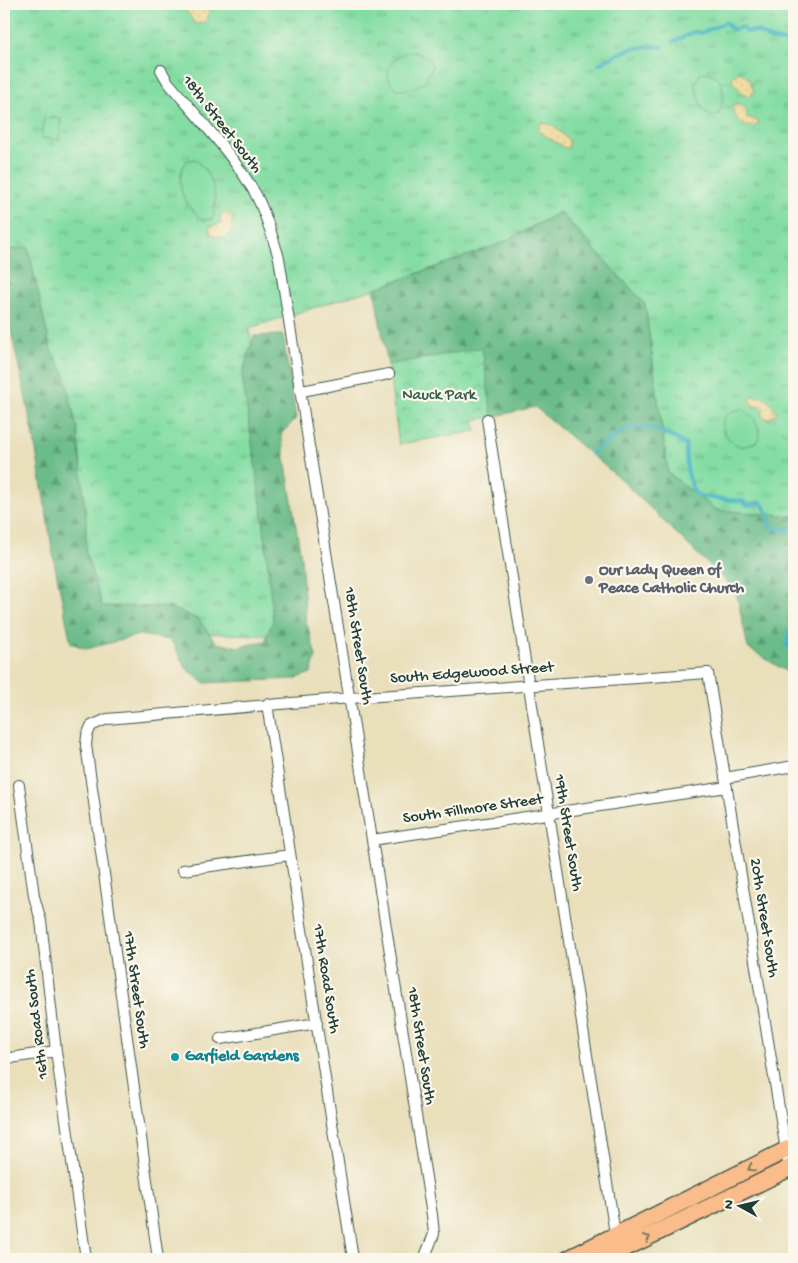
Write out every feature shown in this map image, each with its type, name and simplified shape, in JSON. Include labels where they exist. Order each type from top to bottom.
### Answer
[{"type":"main road","points":[[603,1259],[617,1244],[790,1148]]},
{"type":"main road","points":[[572,1258],[617,1244],[791,1167]]},
{"type":"street","name":"18th Street South","points":[[160,70],[229,154],[255,194],[269,224],[279,258],[302,391],[432,1215],[434,1234],[424,1259]]},
{"type":"street","points":[[302,391],[389,374]]},
{"type":"street","name":"19th Street South","points":[[487,419],[617,1244]]},
{"type":"street","name":"South Edgewood Street","points":[[91,726],[107,719],[267,704],[529,684],[708,673]]},
{"type":"street","name":"20th Street South","points":[[708,673],[790,1148],[791,1167]]},
{"type":"street","name":"17th Road South","points":[[267,704],[354,1259]]},
{"type":"street","name":"17th Street South","points":[[91,726],[86,746],[158,1259]]},
{"type":"street","name":"South Fillmore Street","points":[[372,840],[549,814],[726,782],[794,766]]},
{"type":"street","name":"16th Road South","points":[[19,785],[34,896],[40,921],[56,1051],[86,1259]]},
{"type":"street","points":[[183,870],[290,855]]},
{"type":"street","points":[[220,1039],[317,1023]]},
{"type":"street","points":[[4,1059],[56,1051]]},
{"type":"green space","points":[[4,4],[794,4],[794,516],[716,510],[668,473],[645,304],[560,212],[500,244],[374,289],[249,328],[297,636],[77,630],[4,222]]},
{"type":"green space","points":[[412,51],[428,58],[432,66],[425,81],[417,87],[400,90],[393,85],[388,73],[393,61]]},
{"type":"green space","points":[[707,72],[718,78],[723,89],[721,109],[718,115],[712,116],[702,109],[695,84],[701,73]]},
{"type":"green space","points":[[44,117],[61,119],[59,140],[41,138]]},
{"type":"green space","points":[[195,159],[206,171],[213,186],[215,203],[212,219],[203,220],[190,208],[182,194],[180,178],[182,170],[186,161]]},
{"type":"green space","points":[[560,212],[645,304],[668,473],[716,510],[794,516],[794,676],[748,648],[736,591],[619,478],[535,407],[492,417],[482,348],[388,365],[374,289],[500,244]]},
{"type":"green space","points":[[28,247],[51,350],[64,372],[77,427],[86,517],[86,553],[102,606],[169,607],[198,619],[217,643],[239,647],[265,641],[273,621],[263,518],[242,375],[254,336],[283,335],[296,419],[281,434],[301,557],[306,621],[316,656],[311,673],[294,679],[204,683],[186,668],[171,640],[139,635],[87,649],[71,643],[55,566],[33,432],[4,299],[4,250]]},
{"type":"green space","name":"Nauck Park","points":[[482,348],[492,417],[474,420],[476,431],[399,444],[388,365]]},
{"type":"green space","points":[[741,409],[755,420],[760,436],[756,442],[742,447],[728,438],[724,433],[723,426],[723,421],[732,411]]},
{"type":"sand","points":[[182,4],[196,4],[199,8],[209,10],[206,22],[195,24]]},
{"type":"sand","points":[[740,72],[749,79],[754,91],[751,96],[744,95],[732,81],[733,76]]},
{"type":"sand","points":[[739,103],[747,111],[747,117],[758,121],[758,125],[743,125],[736,119],[733,105]]},
{"type":"sand","points":[[541,122],[552,125],[569,140],[569,148],[565,148],[538,131]]},
{"type":"sand","points":[[225,213],[232,215],[232,230],[224,238],[211,235],[209,227],[220,224],[220,216]]},
{"type":"sand","points":[[754,396],[768,400],[777,413],[768,419],[763,417],[762,412],[764,409],[762,406],[754,406],[750,403],[751,398]]},
{"type":"waterway","points":[[673,42],[694,32],[702,33],[725,22],[733,30],[741,27],[746,32],[756,31],[770,39],[794,44]]},
{"type":"waterway","points":[[599,64],[616,55],[636,48],[662,47]]},
{"type":"waterway","points":[[591,454],[604,443],[627,430],[648,428],[659,431],[686,445],[690,479],[698,495],[742,501],[748,505],[761,502],[770,517],[769,526],[785,530],[794,526]]},
{"type":"waterway","points":[[786,647],[789,631],[794,623]]},
{"type":"place","name":"Our Lady Queen of Peace Catholic Church","points":[[589,580]]},
{"type":"place","name":"Garfield Gardens","points":[[175,1057]]}]
